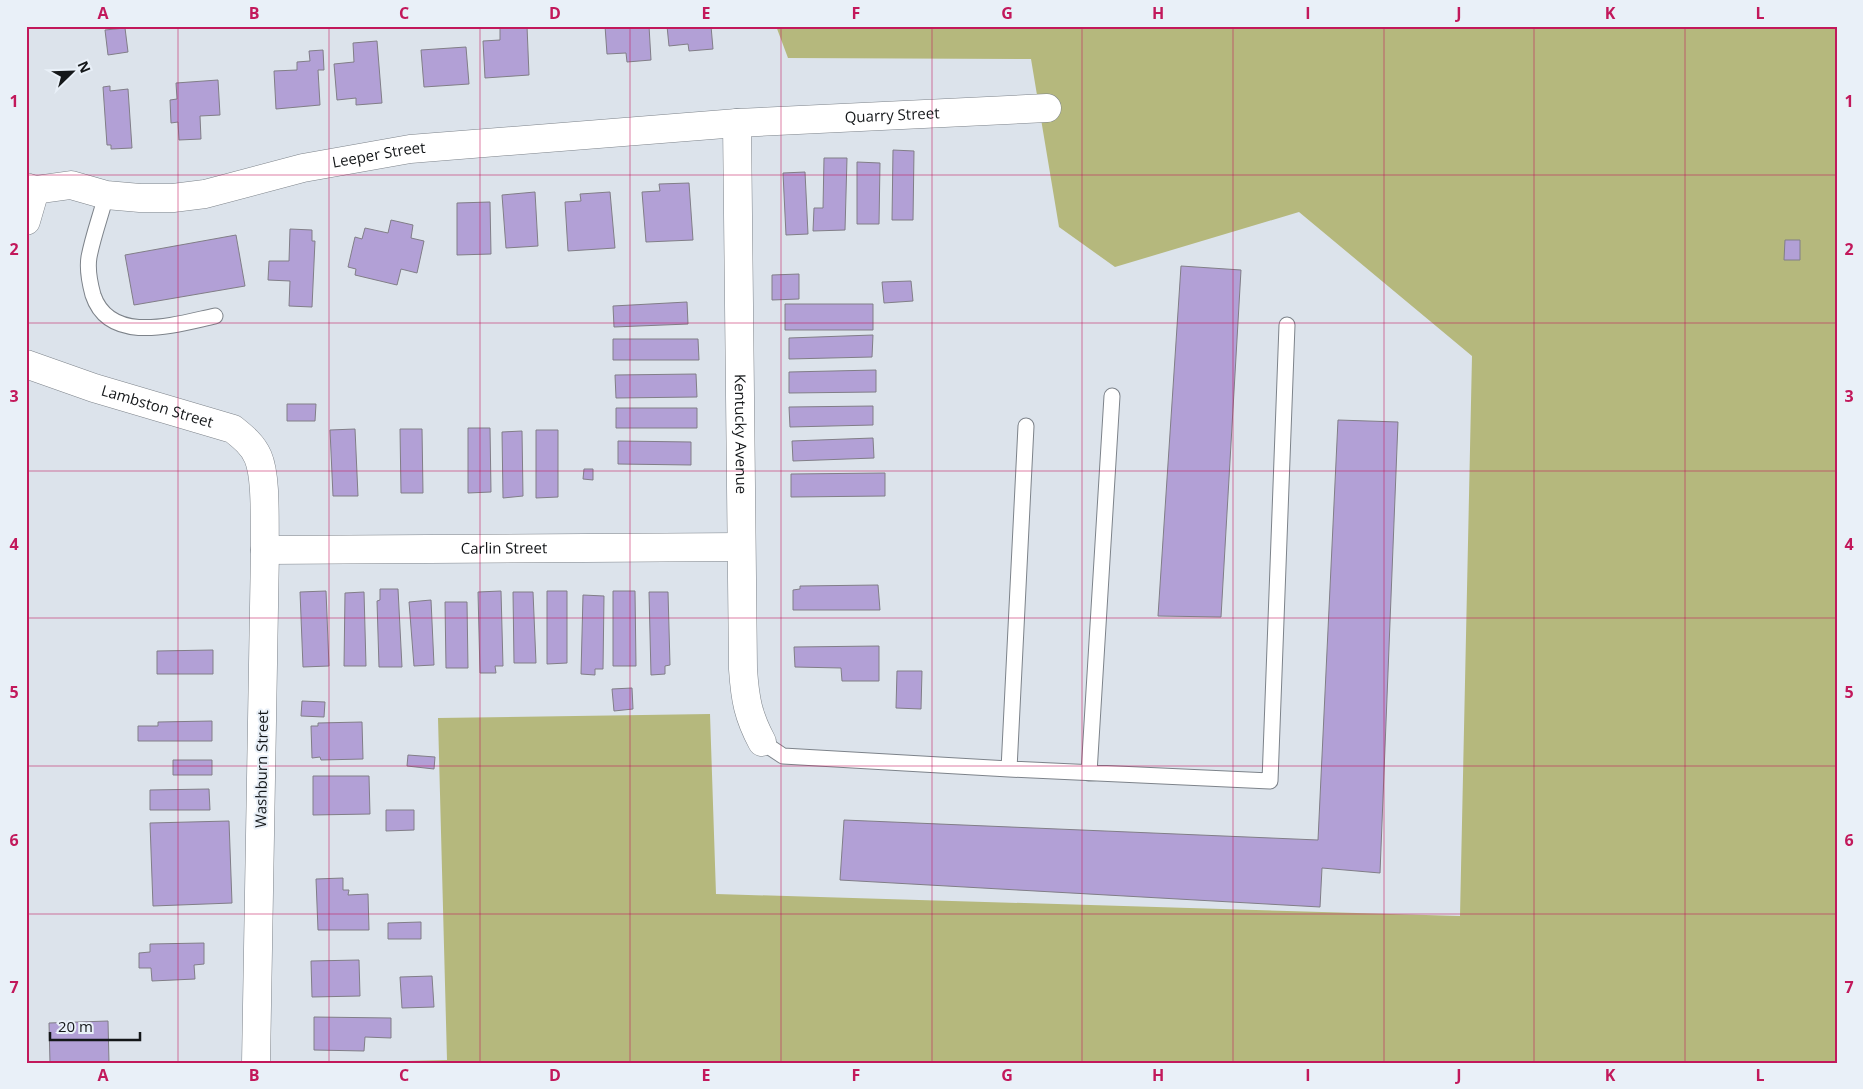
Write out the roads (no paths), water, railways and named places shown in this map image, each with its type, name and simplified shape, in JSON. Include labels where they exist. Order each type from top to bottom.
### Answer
[{"type":"street","name":"Quarry Street","points":[[737,122],[1046,108]]},
{"type":"street","name":"Leeper Street","points":[[30,188],[71,185],[106,195],[173,198],[205,194],[303,168],[410,149],[737,122]]},
{"type":"street","name":"Kentucky Avenue","points":[[737,122],[741,546],[745,699],[750,719],[762,742]]},
{"type":"street","points":[[26,221],[30,188]]},
{"type":"street","name":"Lambston Street","points":[[26,364],[94,388],[233,429],[250,442],[259,458],[262,476]]},
{"type":"street","name":"Washburn Street","points":[[256,1063],[265,550],[262,476]]},
{"type":"street","name":"Carlin Street","points":[[265,550],[741,546]]},
{"type":"lane","points":[[106,195],[89,259],[90,285],[97,307],[112,319],[132,328],[162,327],[215,316]]},
{"type":"lane","points":[[762,742],[783,756],[1270,782],[1287,325]]},
{"type":"lane","points":[[1088,773],[1112,396]]},
{"type":"lane","points":[[1008,769],[1026,426]]}]
